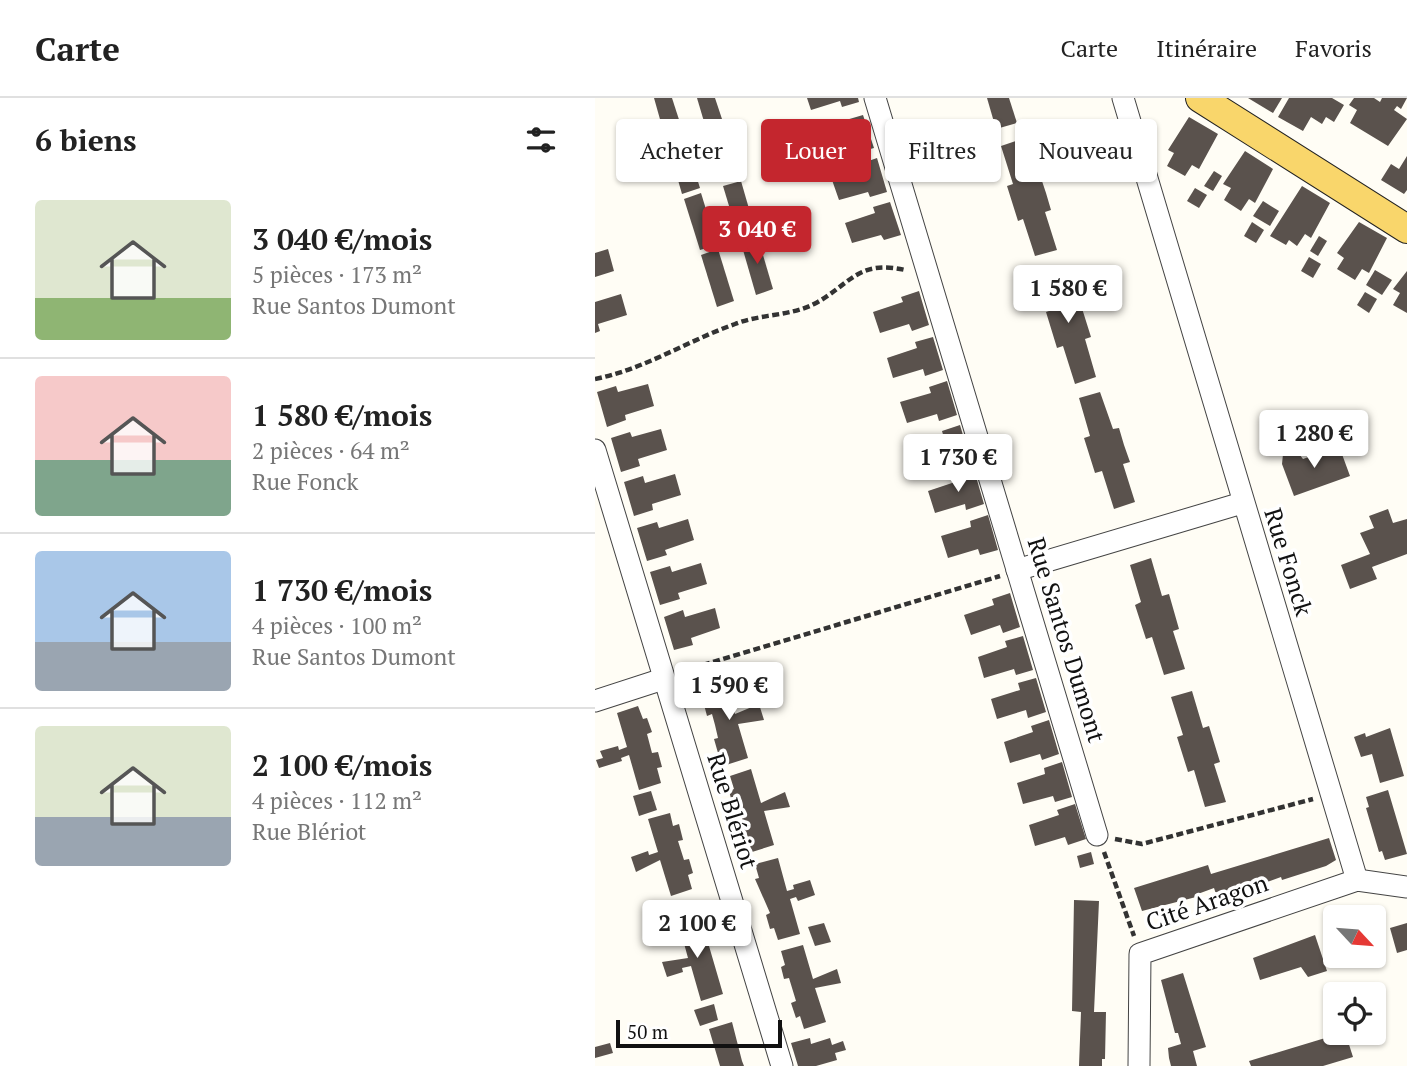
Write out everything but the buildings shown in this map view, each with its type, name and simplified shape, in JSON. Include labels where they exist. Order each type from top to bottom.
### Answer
[{"type":"main road","points":[[1200,98],[1407,229]]},
{"type":"street","name":"Rue Santos Dumont","points":[[875,98],[1097,835]]},
{"type":"street","name":"Rue Fonck","points":[[1123,98],[1357,880]]},
{"type":"street","name":"Rue Blériot","points":[[595,450],[782,1066]]},
{"type":"street","points":[[1017,570],[1242,503]]},
{"type":"street","points":[[595,701],[663,679]]},
{"type":"street","points":[[1357,880],[1407,887]]},
{"type":"street","name":"Cité Aragon","points":[[1139,1066],[1140,954],[1357,880]]},
{"type":"path","points":[[595,379],[627,372],[736,323],[813,304],[849,277],[885,265],[927,275]]},
{"type":"path","points":[[663,679],[1017,570]]},
{"type":"path","points":[[1097,835],[1142,844],[1331,794]]},
{"type":"path","points":[[1097,835],[1140,954]]}]
